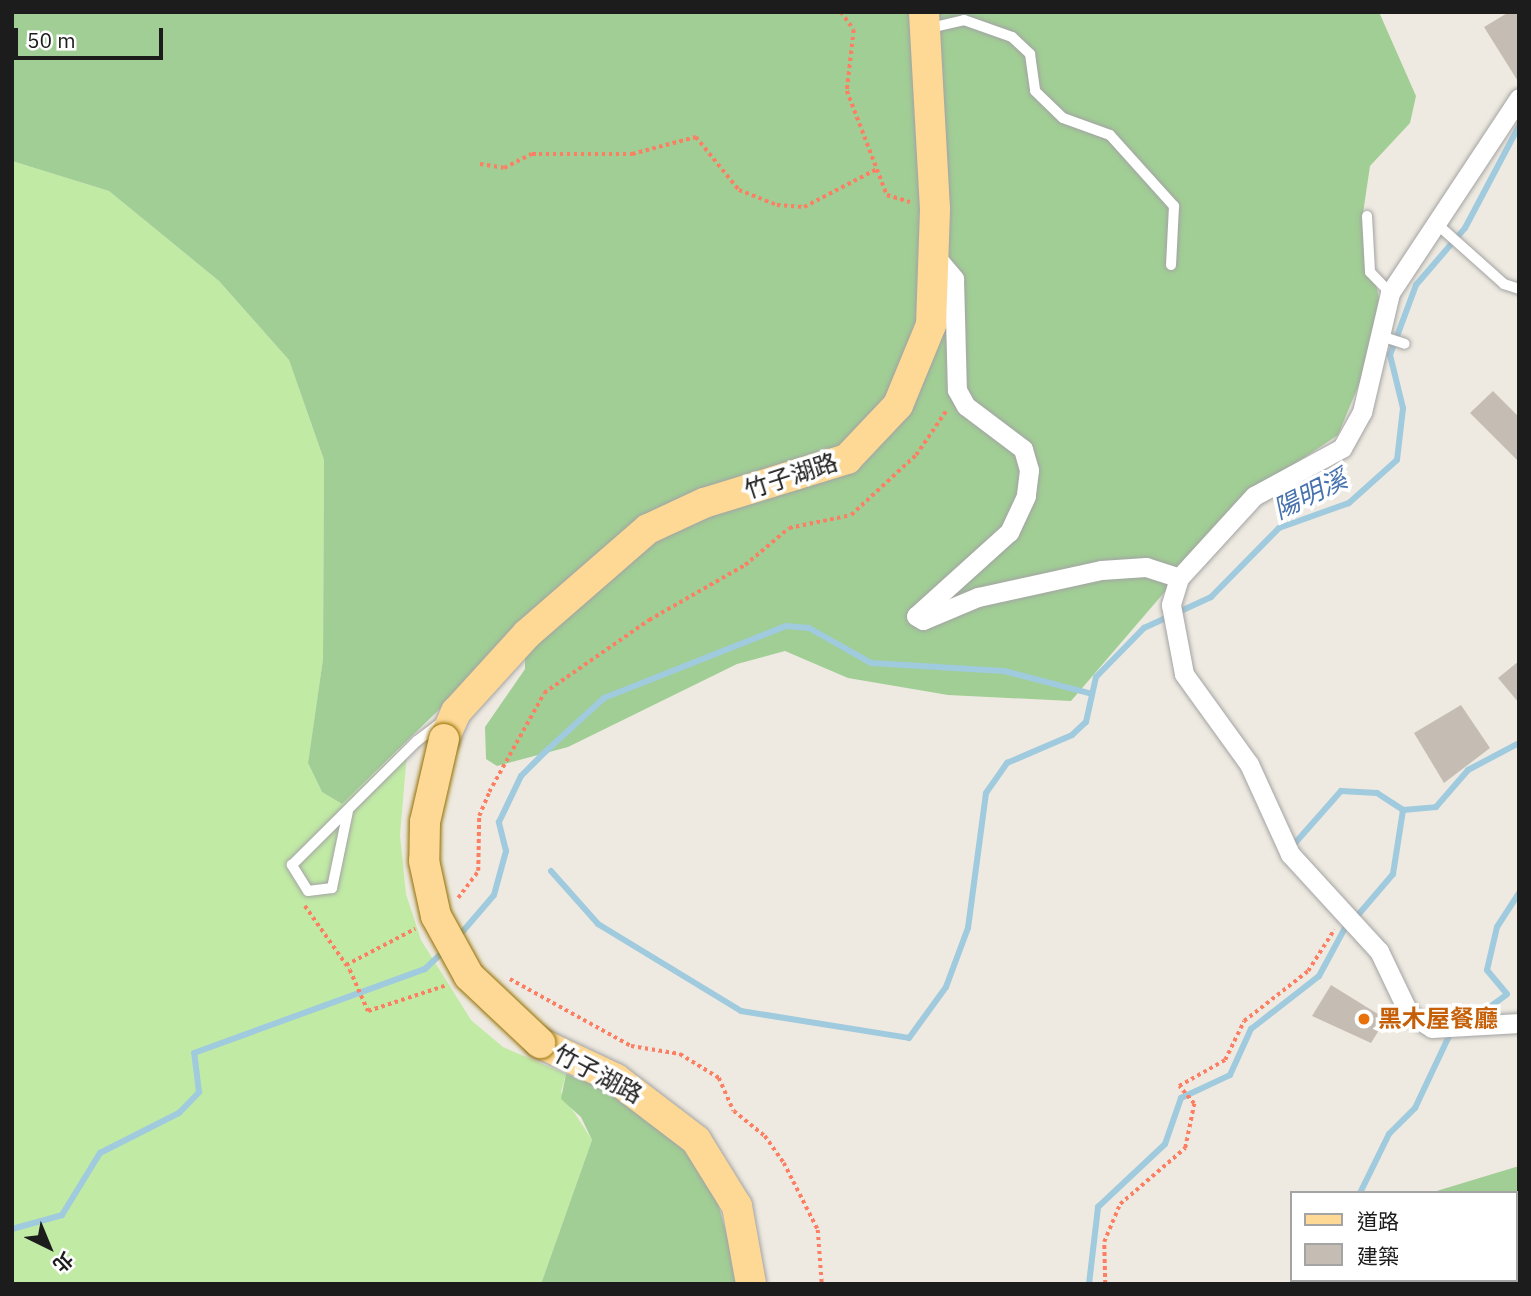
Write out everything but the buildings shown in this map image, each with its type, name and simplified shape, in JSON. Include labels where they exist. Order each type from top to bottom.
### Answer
[{"type":"main road","name":"竹子湖路","points":[[751,1284],[737,1206],[696,1140],[640,1094],[540,1043],[469,976],[436,916],[424,861],[425,822],[444,739],[456,712],[527,634],[648,529],[704,503],[824,470],[863,446],[915,375],[931,325],[935,256],[925,20]]},
{"type":"street","points":[[1519,98],[1442,228],[1390,293],[1377,334],[1366,401],[1342,447],[1254,496],[1179,578],[1171,605],[1184,674],[1249,764],[1290,854],[1379,951],[1409,1014],[1432,1028],[1519,1023]]},
{"type":"street","points":[[935,256],[954,279],[957,390],[967,406],[1024,449],[1026,496],[1009,532],[916,616],[923,620],[978,597],[1101,570],[1146,567],[1179,578]]},
{"type":"lane","points":[[925,20],[964,20],[1013,37],[1030,54],[1035,91],[1063,118],[1110,135],[1174,206],[1171,265]]},
{"type":"lane","points":[[1367,216],[1370,272],[1390,293]]},
{"type":"lane","points":[[1442,228],[1464,245],[1504,284],[1519,289]]},
{"type":"lane","points":[[1377,334],[1405,344]]},
{"type":"lane","points":[[348,811],[332,888],[308,891],[292,865],[416,741],[456,712]]},
{"type":"path","points":[[841,12],[854,30],[847,91],[887,195],[935,209]]},
{"type":"path","points":[[480,164],[504,168],[532,153],[632,154],[695,137],[739,190],[804,207],[877,169]]},
{"type":"path","points":[[452,904],[478,871],[479,816],[489,792],[544,693],[649,620],[745,565],[789,528],[851,515],[916,455],[957,390]]},
{"type":"path","points":[[308,891],[301,903],[350,970],[366,1006]]},
{"type":"path","points":[[1105,1284],[1104,1242],[1120,1204],[1185,1149],[1194,1104],[1180,1086],[1226,1060],[1244,1021],[1321,957],[1343,913]]},
{"type":"path","points":[[346,965],[423,925]]},
{"type":"green space","points":[[12,12],[1379,12],[1416,96],[1410,123],[1370,166],[1362,220],[1379,298],[1364,372],[1338,435],[1247,496],[1071,701],[948,695],[848,678],[785,651],[737,664],[568,747],[497,766],[486,759],[485,727],[525,669],[525,653],[449,700],[342,804],[322,792],[308,763],[323,659],[324,460],[289,360],[219,281],[109,191],[12,161]]},
{"type":"green space","points":[[12,161],[109,191],[219,281],[289,360],[324,460],[323,659],[308,763],[322,792],[342,804],[408,742],[400,835],[406,894],[421,940],[471,1020],[503,1047],[566,1074],[561,1092],[592,1140],[541,1284],[12,1284]]},
{"type":"green space","points":[[566,1074],[607,1090],[679,1143],[712,1181],[740,1284],[541,1284],[592,1140],[581,1117],[561,1099]]},
{"type":"green space","points":[[1519,1166],[1519,1284],[1360,1284],[1517,1282],[1517,1191],[1437,1191]]},
{"type":"waterway","name":"陽明溪","points":[[551,871],[598,924],[741,1011],[909,1038],[946,987],[968,928],[986,793],[1007,763],[1072,735],[1086,722],[1096,677],[1144,628],[1211,597],[1279,528],[1349,503],[1397,460],[1403,408],[1390,355],[1416,285],[1465,228],[1519,126]]},
{"type":"waterway","points":[[458,937],[494,895],[506,851],[499,822],[521,776],[545,752],[604,698],[786,626],[809,628],[871,663],[1004,671],[1089,693]]},
{"type":"waterway","points":[[1296,842],[1341,791],[1377,793],[1403,810],[1436,807],[1468,770],[1519,743]]},
{"type":"waterway","points":[[1358,915],[1393,874],[1403,810]]},
{"type":"waterway","points":[[1478,1016],[1507,994],[1487,970],[1497,927],[1519,893]]},
{"type":"waterway","points":[[1089,1284],[1098,1207],[1165,1144],[1181,1098],[1230,1075],[1251,1029],[1319,976],[1346,926]]},
{"type":"waterway","points":[[12,1229],[62,1215],[100,1153],[179,1113],[199,1092],[194,1053],[425,969],[446,949]]},
{"type":"waterway","points":[[1361,1191],[1389,1134],[1415,1108],[1449,1036]]},
{"type":"place","name":"黑木屋餐廳","points":[[1364,1019]]}]
